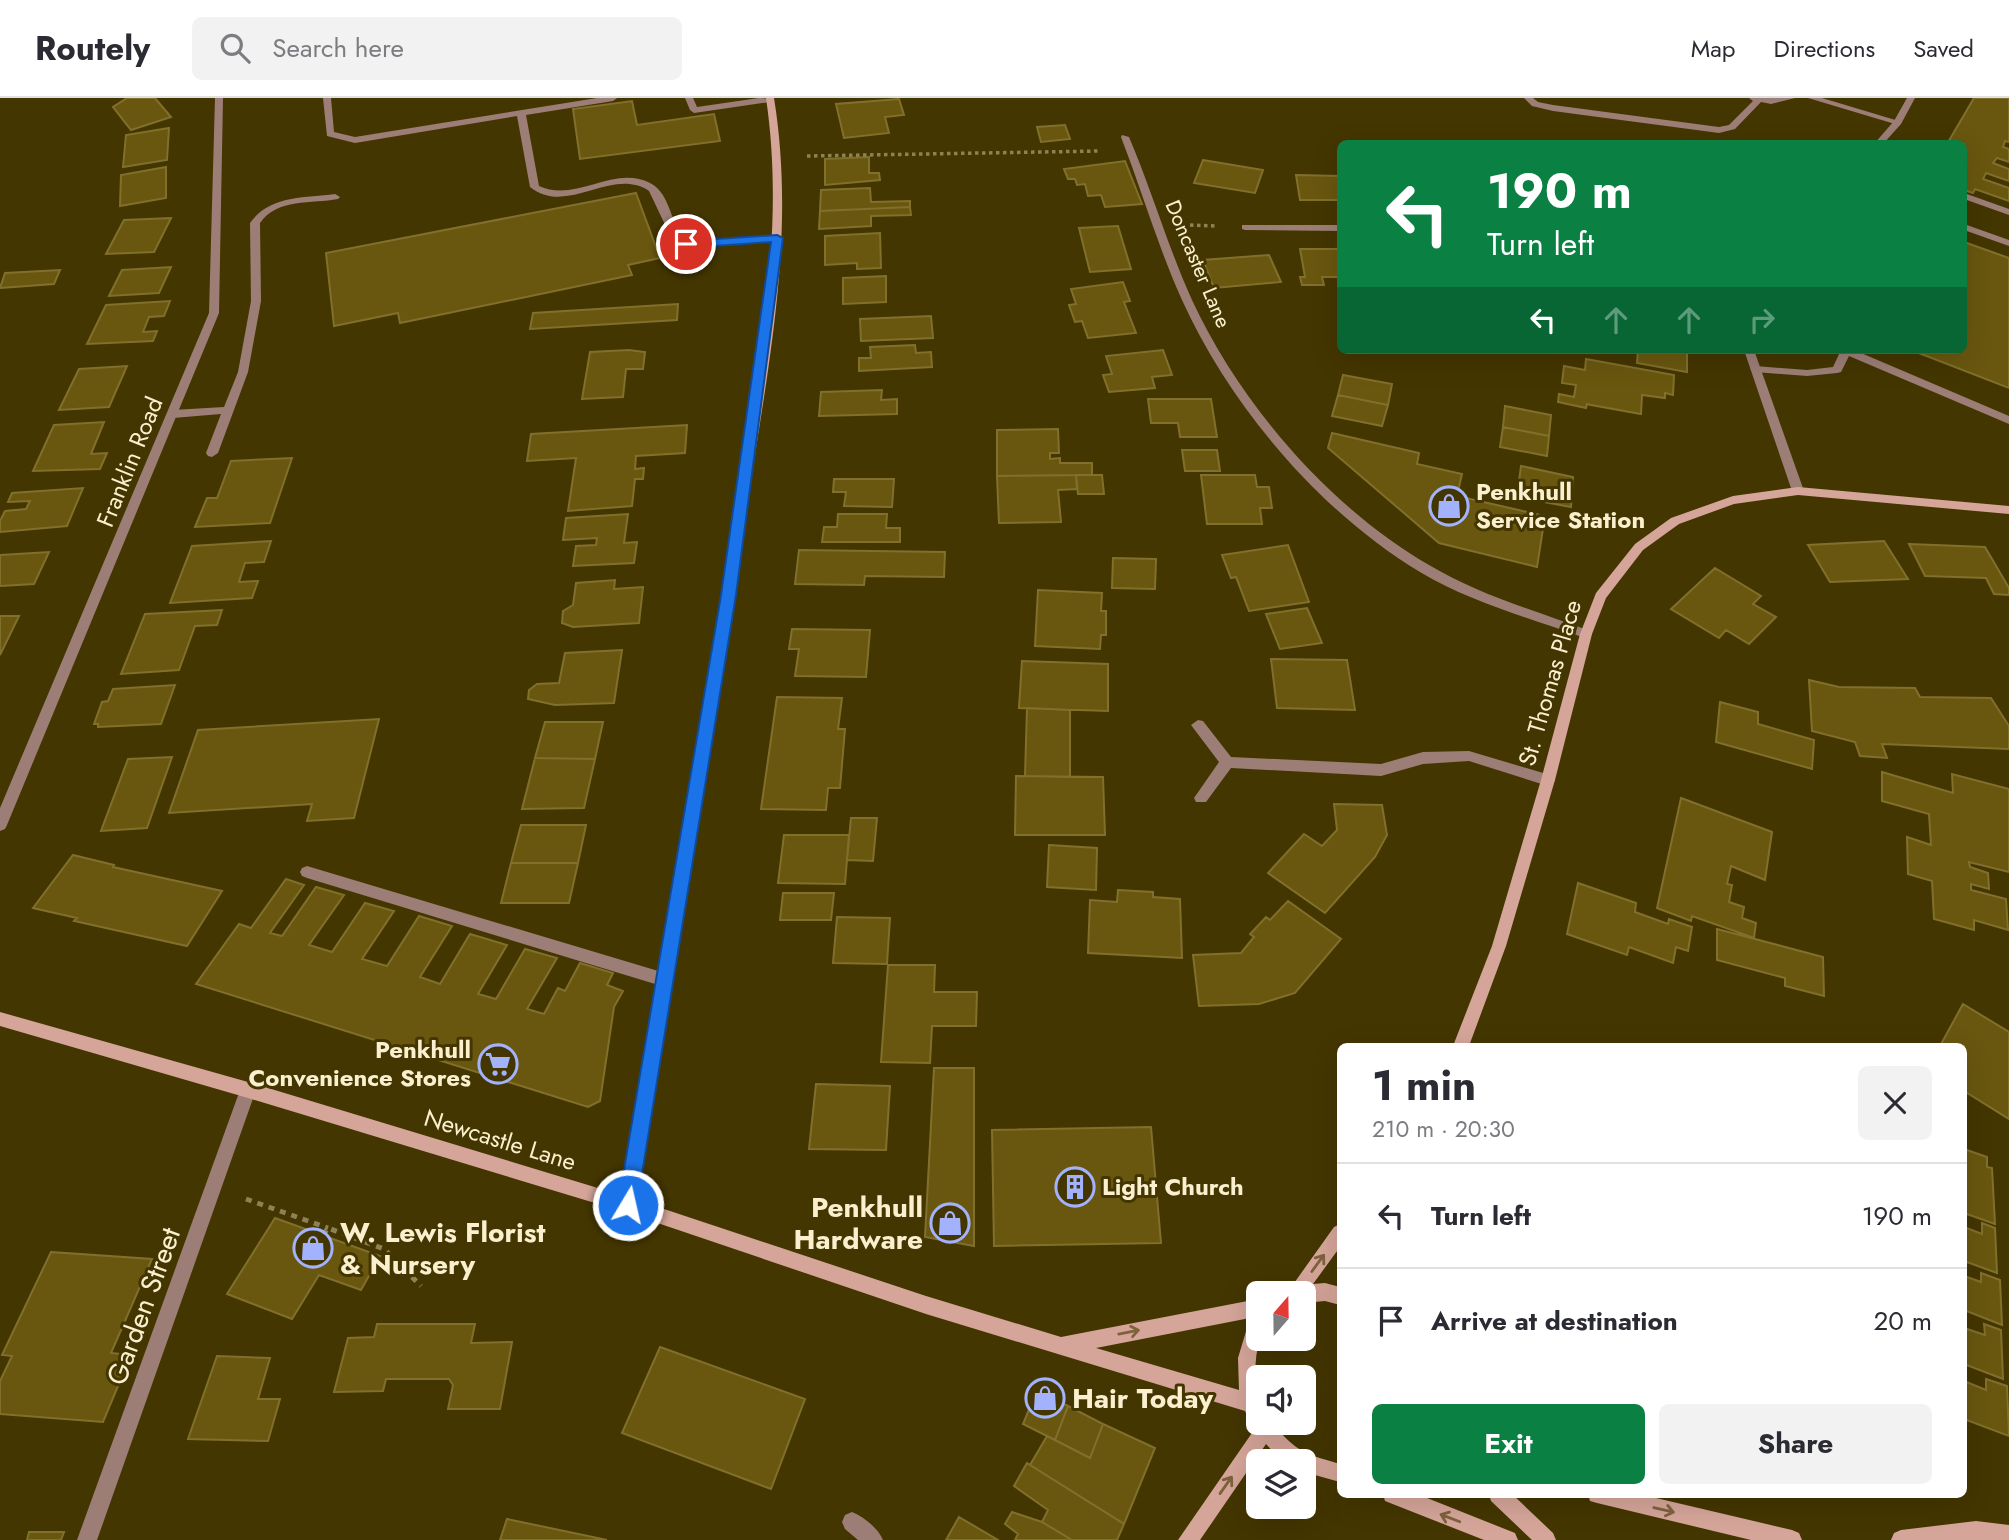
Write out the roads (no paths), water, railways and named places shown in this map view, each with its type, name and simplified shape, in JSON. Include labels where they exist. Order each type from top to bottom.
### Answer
[{"type":"street","name":"Franklin Road","points":[[0,825],[214,313],[219,98]]},
{"type":"street","points":[[327,98],[330,134],[355,140],[613,98]]},
{"type":"street","points":[[628,1205],[731,582],[777,238],[778,157],[770,98],[694,110],[689,98]]},
{"type":"street","points":[[1528,98],[1535,104],[1553,108],[1718,130],[1732,127],[1756,99],[1791,98]]},
{"type":"street","points":[[1812,98],[1898,122]]},
{"type":"street","points":[[1882,140],[1898,122],[1911,98]]},
{"type":"street","points":[[521,113],[535,187],[544,193],[559,194],[627,180],[645,184],[655,191],[674,238],[686,244],[777,238]]},
{"type":"street","name":"Doncaster Lane","points":[[1125,137],[1198,322],[1246,402],[1311,478],[1382,541],[1464,589],[1586,634]]},
{"type":"street","points":[[212,453],[243,372],[256,301],[255,223],[260,212],[274,206],[335,197]]},
{"type":"street","points":[[1967,197],[2009,212]]},
{"type":"street","points":[[1245,227],[1337,228]]},
{"type":"street","points":[[1967,227],[2009,243]]},
{"type":"street","points":[[1750,354],[1798,491]]},
{"type":"street","points":[[1755,369],[1807,373],[1837,370],[1845,354]]},
{"type":"street","points":[[1856,354],[2009,419]]},
{"type":"street","points":[[173,414],[228,410]]},
{"type":"street","name":"St. Thomas Place","points":[[1462,1043],[1499,946],[1548,780],[1586,634],[1600,596],[1639,547],[1675,521],[1733,500],[1798,491],[2009,510]]},
{"type":"street","points":[[1198,725],[1227,762],[1381,770],[1423,758],[1469,756],[1548,780]]},
{"type":"street","points":[[1201,799],[1227,762]]},
{"type":"street","points":[[307,872],[665,980]]},
{"type":"street","name":"Newcastle Lane","points":[[0,1019],[248,1090],[628,1205],[926,1305],[1062,1345],[1246,1414]]},
{"type":"street","name":"Garden Street","points":[[87,1540],[248,1090]]},
{"type":"street","points":[[1305,1281],[1337,1237]]},
{"type":"street","points":[[1316,1293],[1337,1295]]},
{"type":"street","name":"Newcastle Lane","points":[[1062,1345],[1246,1310]]},
{"type":"street","points":[[1246,1351],[1246,1380]]},
{"type":"street","points":[[1188,1540],[1249,1435]]},
{"type":"street","points":[[1271,1435],[1283,1449]]},
{"type":"street","points":[[1316,1466],[1337,1472]]},
{"type":"street","points":[[1402,1498],[1508,1540]]},
{"type":"street","points":[[1501,1498],[1546,1540]]},
{"type":"street","points":[[1614,1498],[1792,1540]]},
{"type":"street","points":[[852,1522],[873,1540]]},
{"type":"street","points":[[1901,1540],[1976,1531],[2009,1535]]},
{"type":"place","name":"Penkhull Service Station","points":[[1449,506]]},
{"type":"place","name":"Penkhull Convenience Stores","points":[[498,1064]]},
{"type":"place","name":"Light Church","points":[[1075,1187]]},
{"type":"place","name":"Penkhull Hardware","points":[[950,1223]]},
{"type":"place","name":"W. Lewis Florist & Nursery","points":[[313,1248]]},
{"type":"place","name":"Hair Today","points":[[1045,1398]]}]
